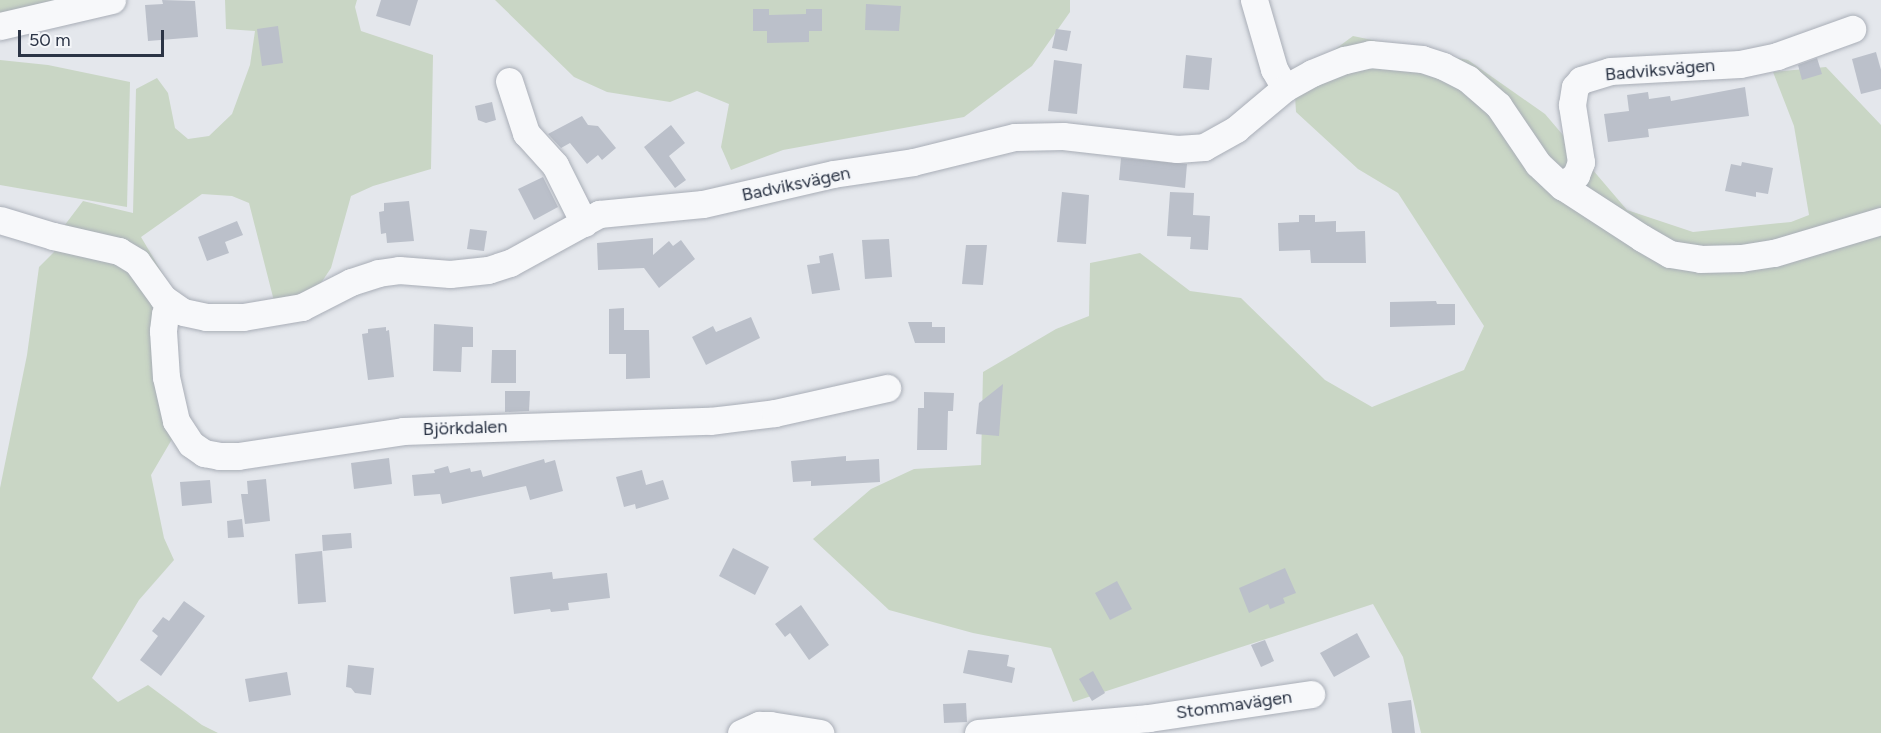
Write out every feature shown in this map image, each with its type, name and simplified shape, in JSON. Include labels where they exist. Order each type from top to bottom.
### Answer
[{"type":"street","points":[[0,26],[112,0]]},
{"type":"street","points":[[1254,0],[1274,69],[1285,88]]},
{"type":"street","name":"Badviksvägen","points":[[1562,186],[1576,175],[1581,162],[1572,105],[1575,87],[1581,80],[1610,71],[1740,64],[1777,56],[1852,29]]},
{"type":"street","name":"Badviksvägen","points":[[170,305],[183,312],[206,317],[243,317],[285,311],[317,302],[351,282],[378,273],[399,270],[450,274],[488,270],[510,263],[599,214],[703,204],[833,174],[913,162],[1015,137],[1063,136],[1177,149],[1204,147],[1236,129],[1285,88],[1312,73],[1361,56],[1405,57],[1443,66],[1485,91],[1498,105],[1538,164],[1562,186],[1670,254],[1686,258],[1741,258],[1774,253],[1881,222]]},
{"type":"street","points":[[509,81],[526,133],[555,165],[584,223]]},
{"type":"street","points":[[0,220],[53,236],[119,251],[137,262],[170,305]]},
{"type":"street","name":"Björkdalen","points":[[170,305],[165,314],[163,331],[166,377],[176,421],[191,444],[204,453],[219,456],[238,456],[402,431],[711,421],[775,413],[887,388]]},
{"type":"street","name":"Stommavägen","points":[[978,733],[1149,718],[1311,694]]},
{"type":"street","points":[[741,733],[759,726],[770,725],[820,733]]},
{"type":"green space","points":[[0,0],[73,0],[0,17]]},
{"type":"green space","points":[[225,0],[357,0],[355,7],[361,31],[433,55],[431,169],[373,186],[351,196],[331,268],[317,289],[275,305],[249,203],[232,196],[202,194],[141,237],[170,286],[171,327],[185,417],[151,475],[164,538],[174,560],[139,600],[92,678],[118,702],[148,685],[202,725],[218,733],[0,733],[0,488],[27,355],[39,267],[54,252],[61,230],[83,201],[133,213],[136,89],[157,78],[168,93],[175,128],[188,139],[209,136],[232,114],[250,65],[255,31],[226,29]]},
{"type":"green space","points":[[495,0],[1070,0],[1070,12],[1032,66],[964,117],[783,150],[731,170],[721,147],[729,104],[697,91],[670,102],[607,92],[574,77]]},
{"type":"green space","points":[[1353,36],[1468,60],[1545,114],[1627,210],[1693,232],[1791,222],[1809,215],[1794,126],[1773,72],[1826,67],[1881,125],[1881,733],[1421,733],[1403,657],[1373,604],[1073,702],[1051,648],[973,633],[889,610],[813,539],[871,489],[914,469],[981,465],[983,372],[1056,329],[1089,316],[1090,263],[1140,253],[1190,291],[1241,298],[1325,380],[1372,407],[1464,370],[1484,326],[1398,193],[1358,169],[1296,112],[1294,80]]},
{"type":"green space","points":[[0,60],[48,65],[130,82],[127,207],[0,185]]},
{"type":"building","points":[[162,0],[195,1],[198,37],[148,41],[145,5],[163,4]]},
{"type":"building","points":[[381,0],[418,0],[410,26],[376,16]]},
{"type":"building","points":[[866,4],[901,6],[899,31],[865,30]]},
{"type":"building","points":[[753,9],[769,9],[769,15],[806,14],[806,9],[822,9],[822,31],[809,31],[809,42],[767,43],[767,31],[753,31]]},
{"type":"building","points":[[278,26],[283,63],[262,66],[257,29]]},
{"type":"building","points":[[1056,29],[1071,31],[1067,51],[1052,48]]},
{"type":"building","points":[[1876,52],[1881,70],[1881,89],[1861,94],[1852,59]]},
{"type":"building","points":[[1186,55],[1212,58],[1209,90],[1183,88]]},
{"type":"building","points":[[1817,58],[1822,74],[1802,80],[1798,65]]},
{"type":"building","points":[[1054,60],[1082,64],[1077,114],[1048,111]]},
{"type":"building","points":[[1745,87],[1749,116],[1648,129],[1649,137],[1608,142],[1604,114],[1629,111],[1627,95],[1648,92],[1649,99],[1670,96],[1671,101]]},
{"type":"building","points":[[492,102],[496,120],[486,123],[478,120],[475,106]]},
{"type":"building","points":[[582,116],[588,125],[598,126],[616,148],[602,160],[598,155],[587,164],[570,143],[561,148],[548,134]]},
{"type":"building","points":[[671,125],[685,143],[669,156],[686,180],[675,188],[644,147]]},
{"type":"building","points":[[1121,158],[1187,164],[1185,188],[1119,180]]},
{"type":"building","points":[[1742,162],[1773,168],[1768,194],[1756,192],[1756,197],[1725,191],[1731,164],[1741,166]]},
{"type":"building","points":[[543,177],[558,207],[534,220],[518,189]]},
{"type":"building","points":[[1062,192],[1089,195],[1086,244],[1057,242]]},
{"type":"building","points":[[1170,192],[1194,193],[1193,215],[1210,216],[1208,250],[1190,249],[1191,237],[1167,236]]},
{"type":"building","points":[[409,201],[414,241],[387,243],[386,233],[381,234],[379,212],[384,211],[384,203]]},
{"type":"building","points":[[1299,215],[1315,215],[1315,222],[1336,221],[1336,232],[1365,231],[1366,263],[1311,263],[1310,250],[1279,251],[1278,223],[1299,222]]},
{"type":"building","points":[[237,221],[243,235],[225,242],[229,253],[207,261],[198,237]]},
{"type":"building","points":[[470,229],[487,231],[484,251],[467,249]]},
{"type":"building","points":[[653,238],[653,255],[669,241],[673,246],[681,240],[695,259],[659,288],[644,268],[598,270],[597,243]]},
{"type":"building","points":[[889,239],[892,277],[865,279],[862,240]]},
{"type":"building","points":[[966,245],[987,245],[983,285],[962,284]]},
{"type":"building","points":[[833,253],[840,290],[812,294],[807,265],[820,263],[819,256]]},
{"type":"building","points":[[1436,301],[1437,304],[1455,304],[1455,325],[1390,327],[1390,302]]},
{"type":"building","points":[[624,308],[624,330],[649,330],[650,378],[626,379],[626,354],[609,354],[609,309]]},
{"type":"building","points":[[751,317],[760,338],[706,365],[692,337],[713,326],[716,332]]},
{"type":"building","points":[[908,322],[932,322],[932,327],[945,327],[945,343],[915,343]]},
{"type":"building","points":[[434,324],[473,327],[473,347],[462,347],[461,372],[433,371]]},
{"type":"building","points":[[386,327],[386,331],[389,330],[394,377],[368,380],[362,334],[368,333],[368,329]]},
{"type":"building","points":[[492,350],[516,350],[516,383],[491,383]]},
{"type":"building","points":[[1003,384],[999,436],[976,434],[979,403]]},
{"type":"building","points":[[505,391],[530,391],[529,411],[505,412]]},
{"type":"building","points":[[924,392],[954,393],[953,411],[948,411],[947,450],[917,450],[918,408],[924,408]]},
{"type":"building","points":[[846,456],[846,461],[879,459],[880,482],[811,486],[811,481],[793,482],[791,461]]},
{"type":"building","points":[[389,458],[392,484],[354,489],[351,463]]},
{"type":"building","points":[[544,459],[545,463],[555,460],[563,491],[530,500],[526,486],[442,504],[440,494],[414,496],[412,475],[435,473],[434,470],[448,466],[450,473],[470,468],[471,472],[481,470],[483,477]]},
{"type":"building","points":[[642,470],[646,485],[663,480],[669,499],[636,509],[635,504],[624,507],[616,477]]},
{"type":"building","points":[[266,479],[270,521],[245,524],[241,494],[248,494],[247,481]]},
{"type":"building","points":[[210,480],[212,503],[182,506],[180,482]]},
{"type":"building","points":[[242,519],[244,537],[228,538],[227,521]]},
{"type":"building","points":[[351,533],[352,548],[323,551],[322,535]]},
{"type":"building","points":[[733,548],[769,567],[755,595],[719,576]]},
{"type":"building","points":[[322,551],[326,602],[298,604],[295,554]]},
{"type":"building","points":[[1285,568],[1296,593],[1283,598],[1285,603],[1270,609],[1268,604],[1249,613],[1239,588]]},
{"type":"building","points":[[552,572],[553,579],[607,573],[610,598],[568,603],[569,610],[551,612],[550,609],[514,614],[510,577]]},
{"type":"building","points":[[1117,581],[1132,609],[1110,620],[1095,593]]},
{"type":"building","points":[[184,601],[205,616],[161,676],[140,660],[158,636],[152,631],[163,617],[169,621]]},
{"type":"building","points":[[801,605],[829,645],[809,660],[790,633],[785,637],[775,624]]},
{"type":"building","points":[[1357,633],[1370,657],[1334,677],[1320,653]]},
{"type":"building","points":[[1265,640],[1274,661],[1261,667],[1251,645]]},
{"type":"building","points":[[968,650],[1009,655],[1007,666],[1015,668],[1012,683],[963,673]]},
{"type":"building","points":[[348,665],[374,668],[371,695],[355,693],[351,688],[346,687]]},
{"type":"building","points":[[1093,671],[1105,693],[1092,701],[1079,679]]},
{"type":"building","points":[[287,672],[291,695],[249,702],[245,679]]},
{"type":"building","points":[[1411,700],[1415,733],[1392,733],[1388,703]]},
{"type":"building","points":[[966,703],[967,722],[944,723],[943,704]]}]
